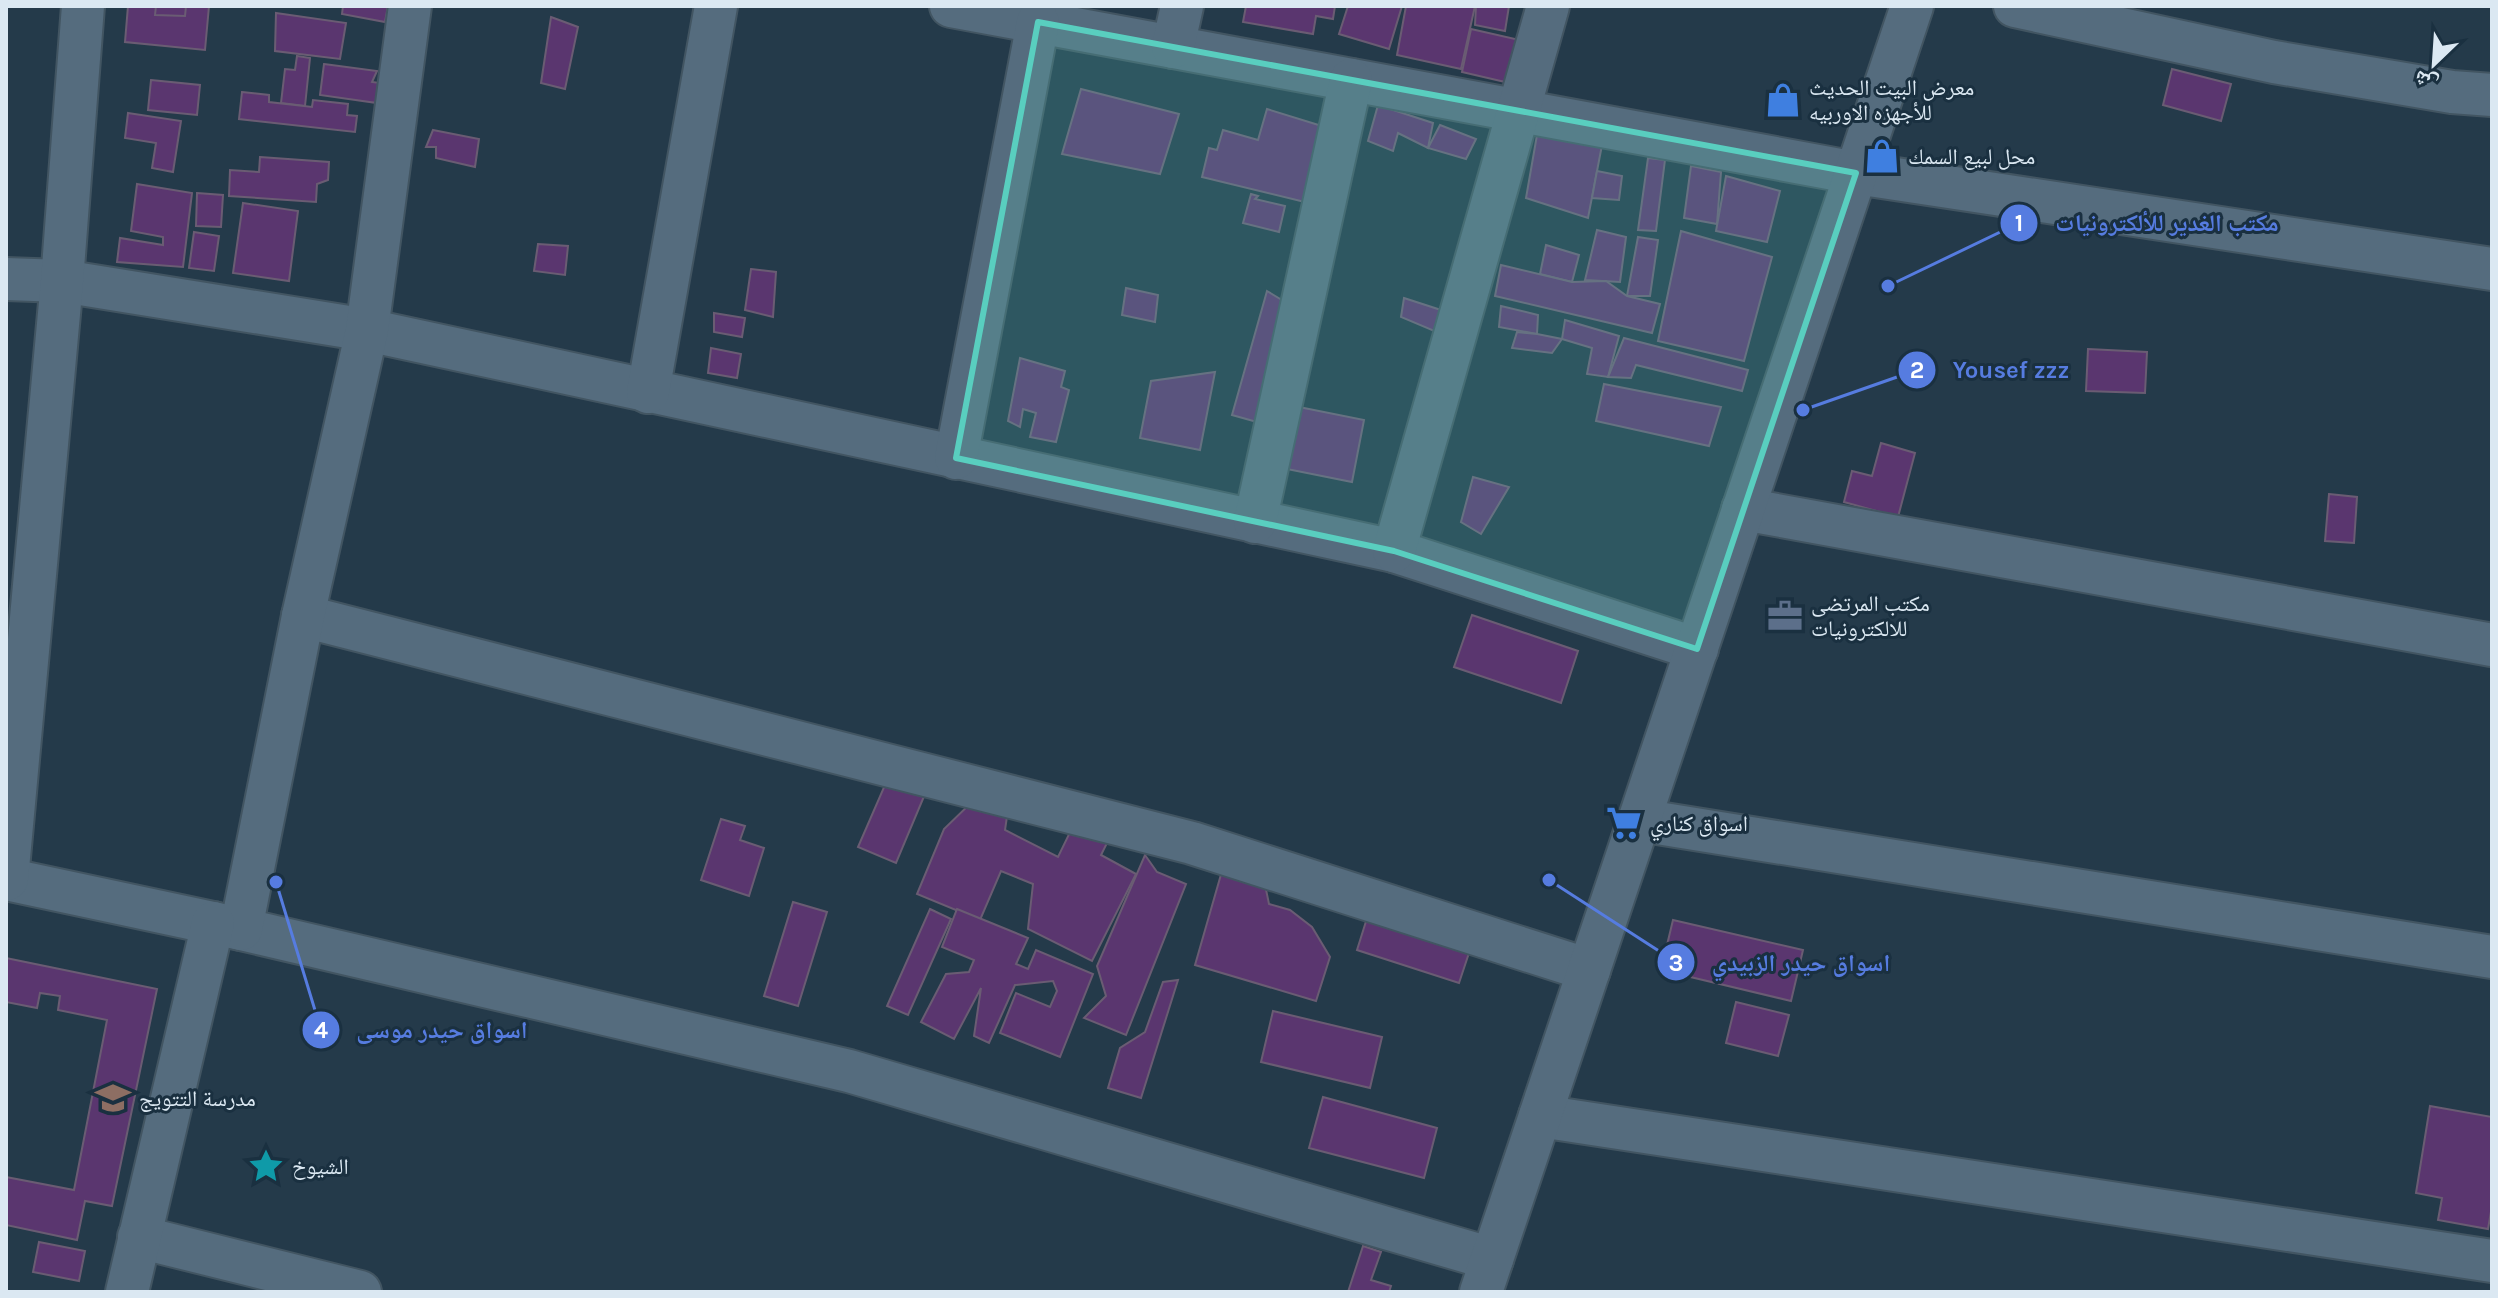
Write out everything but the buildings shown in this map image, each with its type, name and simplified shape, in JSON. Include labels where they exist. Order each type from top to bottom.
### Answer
[{"type":"street","points":[[83,6],[62,281],[7,879],[227,926],[849,1071],[1486,1276],[1912,6]]},
{"type":"street","points":[[127,1292],[139,1237],[227,926],[303,616],[367,330],[410,6]]},
{"type":"street","points":[[648,392],[716,6]]},
{"type":"street","points":[[951,6],[1856,173],[2492,269]]},
{"type":"street","points":[[1173,47],[1182,6]]},
{"type":"street","points":[[1394,551],[1548,6]]},
{"type":"street","points":[[2015,6],[2274,62],[2452,92],[2492,95]]},
{"type":"street","points":[[956,458],[1038,22]]},
{"type":"street","points":[[1255,522],[1351,80]]},
{"type":"street","points":[[6,279],[62,281],[367,330],[1394,551],[1697,649]]},
{"type":"street","points":[[1743,509],[2492,645]]},
{"type":"street","points":[[303,616],[1192,843],[1589,970]]},
{"type":"street","points":[[1639,820],[2492,957]]},
{"type":"street","points":[[1540,1116],[2492,1261]]},
{"type":"street","points":[[139,1237],[360,1292]]},
{"type":"highlighted area","points":[[1038,22],[1856,173],[1697,649],[1394,551],[956,458]]},
{"type":"place","name":"معرض البيت الحديث للأجهزه الاوربيه","points":[[1783,100]]},
{"type":"place","name":"محل لبيع السمك","points":[[1882,156]]},
{"type":"place","name":"مكتب الغدير للألكترونيات","points":[[1888,286]]},
{"type":"place","name":"Yousef zzz","points":[[1803,410]]},
{"type":"place","name":"مكتب المرتضى للالكترونيات","points":[[1785,616]]},
{"type":"place","name":"اسواق كناري","points":[[1624,823]]},
{"type":"place","name":"اسواق حيدر الزبيدي","points":[[1549,880]]},
{"type":"place","name":"اسواق حيدر موسى","points":[[276,882]]},
{"type":"place","name":"مدرسة التتويج","points":[[113,1098]]},
{"type":"place","name":"الشيوخ","points":[[266,1166]]}]
